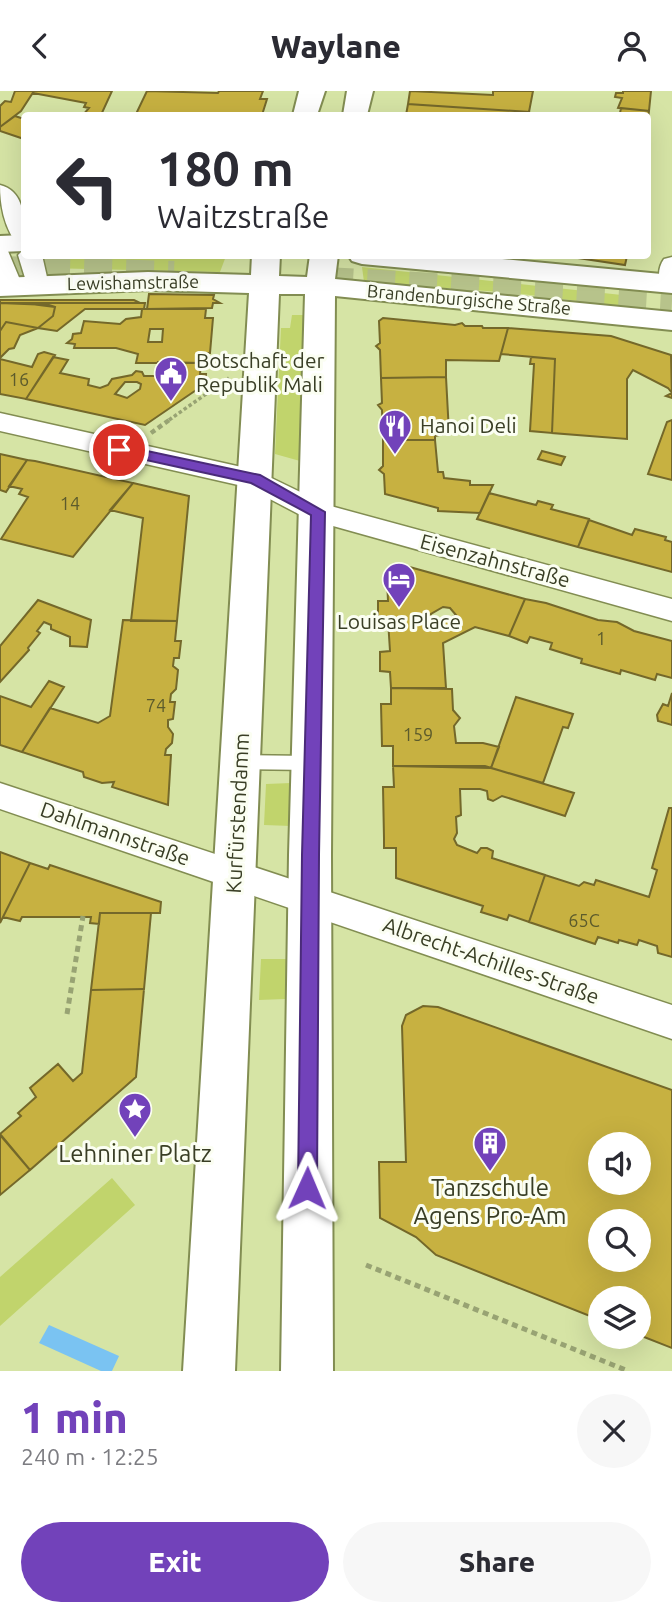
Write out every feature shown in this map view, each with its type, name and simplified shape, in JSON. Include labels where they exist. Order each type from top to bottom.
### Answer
[{"type":"main road","points":[[306,112],[312,91]]},
{"type":"main road","points":[[356,112],[360,91]]},
{"type":"main road","points":[[0,244],[21,243]]},
{"type":"main road","points":[[307,1371],[310,899],[320,286],[323,259]]},
{"type":"main road","name":"Brandenburgische Straße","points":[[418,259],[671,277]]},
{"type":"main road","name":"Lewishamstraße","points":[[16,286],[148,281],[266,269]]},
{"type":"main road","name":"Brandenburgische Straße","points":[[266,269],[320,286],[672,321]]},
{"type":"main road","name":"Kurfürstendamm","points":[[209,1371],[266,269]]},
{"type":"street","points":[[0,192],[10,205],[21,231]]},
{"type":"street","points":[[0,256],[16,286]]},
{"type":"street","points":[[16,286],[28,259]]},
{"type":"street","name":"Eisenzahnstraße","points":[[0,422],[255,479],[318,512],[672,610]]},
{"type":"street","name":"Dahlmannstraße","points":[[0,796],[310,899]]},
{"type":"street","name":"Albrecht-Achilles-Straße","points":[[310,899],[672,1022]]},
{"type":"lane","points":[[240,762],[314,763]]},
{"type":"path","points":[[149,434],[233,376]]},
{"type":"path","points":[[66,1014],[83,916]]},
{"type":"path","points":[[366,1265],[628,1371]]},
{"type":"green space","points":[[42,259],[225,259],[220,272],[44,268]]},
{"type":"green space","points":[[362,267],[631,296],[633,308],[514,293],[364,282]]},
{"type":"green space","points":[[292,315],[305,315],[300,461],[275,454],[281,328],[290,328]]},
{"type":"green space","points":[[291,783],[291,826],[264,825],[266,784]]},
{"type":"green space","points":[[261,959],[287,959],[285,999],[259,1000]]},
{"type":"green space","points":[[112,1178],[135,1205],[0,1326],[0,1277]]},
{"type":"water","points":[[49,1325],[119,1356],[112,1371],[101,1371],[39,1343]]},
{"type":"building","points":[[15,91],[34,91],[21,111],[0,127],[0,106],[5,101],[11,102]]},
{"type":"building","points":[[112,91],[102,112],[86,112],[89,108],[84,107],[86,103],[33,93]]},
{"type":"building","points":[[147,91],[263,91],[260,99],[267,99],[263,112],[137,112]]},
{"type":"building","points":[[410,91],[493,95],[493,91],[533,91],[529,112],[408,104]]},
{"type":"building","points":[[651,91],[649,111],[618,108],[622,98],[615,97],[616,93]]},
{"type":"building","points":[[408,104],[529,112],[407,112]]},
{"type":"building","points":[[621,108],[649,111],[649,112],[620,112]]},
{"type":"building","points":[[15,116],[21,118],[21,138],[0,131],[0,127]]},
{"type":"building","points":[[585,259],[626,259],[625,265]]},
{"type":"building","points":[[149,294],[214,295],[213,299],[220,303],[213,303],[212,308],[147,309]]},
{"type":"building","points":[[0,300],[134,300],[140,303],[0,303]]},
{"type":"building","points":[[0,303],[55,307],[53,316],[38,328],[6,322],[0,331]]},
{"type":"building","points":[[23,303],[145,303],[144,309],[85,309],[57,331],[38,328],[53,316],[55,307]]},
{"type":"building","points":[[142,309],[206,309],[205,318],[213,318],[210,353],[202,353],[201,363],[136,363],[138,354],[116,348],[74,348],[75,344],[67,343],[73,334],[81,333],[84,321],[120,324],[126,319],[141,317]],"holes":[[[150,329],[163,329],[162,342],[148,342]]]},
{"type":"building","points":[[383,318],[508,328],[499,361],[446,360],[446,377],[381,378],[380,350],[376,346],[380,343],[379,321]]},
{"type":"building","points":[[6,322],[38,328],[20,335],[14,348],[0,358],[0,331]]},
{"type":"building","points":[[508,328],[611,336],[671,355],[672,393],[668,388],[633,370],[627,379],[627,439],[552,433],[555,359],[501,354]]},
{"type":"building","points":[[44,352],[55,355],[26,399],[0,394],[0,359],[32,367],[38,354]]},
{"type":"building","points":[[53,357],[68,360],[60,373],[89,379],[88,385],[100,388],[108,385],[112,379],[132,375],[136,371],[142,372],[144,376],[159,376],[158,362],[201,363],[200,374],[206,374],[205,384],[145,425],[26,399]],"holes":[[[125,382],[141,384],[140,389],[127,398],[115,394]]]},
{"type":"building","points":[[531,357],[555,359],[552,433],[530,431],[534,364],[530,364]]},
{"type":"building","points":[[446,377],[449,433],[435,436],[435,440],[383,440],[382,410],[378,405],[382,403],[381,378]]},
{"type":"building","points":[[672,420],[672,480],[648,474],[667,422]]},
{"type":"building","points":[[383,440],[435,440],[438,472],[443,472],[444,478],[470,481],[470,485],[493,485],[480,513],[438,511],[438,508],[385,494],[384,474],[379,470],[383,466]]},
{"type":"building","points":[[542,451],[565,457],[561,465],[538,459]]},
{"type":"building","points":[[0,454],[27,460],[6,492],[0,490]]},
{"type":"building","points":[[27,460],[133,483],[73,557],[1,539],[28,497],[19,494],[22,489],[9,486]]},
{"type":"building","points":[[133,483],[189,496],[177,621],[131,621],[143,518],[110,510]]},
{"type":"building","points":[[489,493],[536,505],[538,501],[553,505],[551,509],[589,519],[578,547],[477,519]]},
{"type":"building","points":[[589,520],[632,535],[635,529],[666,537],[665,540],[672,542],[672,572],[578,547]]},
{"type":"building","points":[[406,566],[525,599],[509,636],[475,627],[443,643],[446,688],[391,688],[390,672],[380,671],[380,652],[390,651],[388,620],[378,620],[378,601],[388,601],[387,579],[406,569]],"holes":[[[443,607],[450,608],[456,615],[436,626],[430,619],[431,614]]]},
{"type":"building","points":[[525,599],[598,620],[617,622],[634,631],[672,641],[672,678],[657,674],[655,680],[621,670],[620,674],[581,663],[582,659],[550,649],[552,643],[530,637],[527,643],[509,636]]},
{"type":"building","points":[[38,600],[91,620],[87,647],[70,646],[70,637],[51,629],[51,625],[44,622],[29,650],[0,682],[0,646]]},
{"type":"building","points":[[123,620],[177,621],[175,641],[181,641],[179,658],[174,658],[173,666],[178,670],[176,689],[171,694],[170,702],[175,702],[173,719],[168,720],[168,727],[173,734],[172,743],[166,749],[165,755],[171,755],[168,805],[112,787],[114,782],[102,783],[84,777],[83,772],[22,752],[50,708],[98,723],[110,716]]},
{"type":"building","points":[[49,681],[64,687],[22,752],[0,745],[0,696],[31,707]]},
{"type":"building","points":[[391,688],[452,689],[453,710],[460,718],[454,726],[456,743],[483,743],[499,747],[491,768],[393,766],[393,746],[382,746],[381,704],[391,704]]},
{"type":"building","points":[[672,693],[672,725],[658,721],[657,715],[663,704],[668,706]]},
{"type":"building","points":[[516,697],[573,714],[568,728],[563,727],[543,783],[491,768]]},
{"type":"building","points":[[393,766],[485,766],[574,793],[565,816],[502,796],[493,801],[488,799],[487,791],[480,789],[460,789],[461,815],[456,817],[457,833],[454,839],[457,845],[477,853],[481,848],[487,848],[493,851],[492,858],[545,875],[529,922],[509,915],[507,920],[481,912],[483,906],[396,878],[396,848],[384,848],[383,787],[394,787]]},
{"type":"building","points":[[669,808],[672,808],[672,957],[658,953],[657,946],[639,940],[637,945],[598,937],[595,944],[529,922],[545,875],[579,886],[584,882],[594,885],[596,880],[649,897],[657,870],[652,868]]},
{"type":"building","points":[[0,852],[30,863],[0,923]]},
{"type":"building","points":[[30,863],[48,869],[50,865],[161,902],[160,913],[100,913],[99,924],[90,923],[91,917],[22,917],[20,921],[3,917]]},
{"type":"building","points":[[100,913],[151,913],[144,989],[91,990]]},
{"type":"building","points":[[144,989],[136,1077],[30,1170],[0,1134],[21,1116],[18,1113],[36,1097],[30,1088],[58,1064],[73,1081],[82,1073],[91,990]]},
{"type":"building","name":"Tanzschule Agens Pro-Am","points":[[423,1006],[438,1007],[672,1090],[672,1348],[651,1340],[651,1286],[588,1286],[588,1315],[436,1255],[416,1237],[380,1218],[379,1162],[406,1162],[402,1026],[406,1015]]},
{"type":"building","points":[[0,1135],[30,1170],[0,1195]]},
{"type":"tunnel","points":[[0,270],[174,275]]},
{"type":"tunnel","points":[[325,281],[672,300]]},
{"type":"place","name":"Botschaft der Republik Mali","points":[[171,403]]},
{"type":"place","name":"Hanoi Deli","points":[[395,456]]},
{"type":"place","name":"Louisas Place","points":[[399,609]]},
{"type":"place","name":"Lehniner Platz","points":[[135,1139]]},
{"type":"place","name":"Tanzschule Agens Pro-Am","points":[[490,1173]]},
{"type":"route","points":[[119,450],[255,479],[318,512],[310,855],[307,1188]]}]
